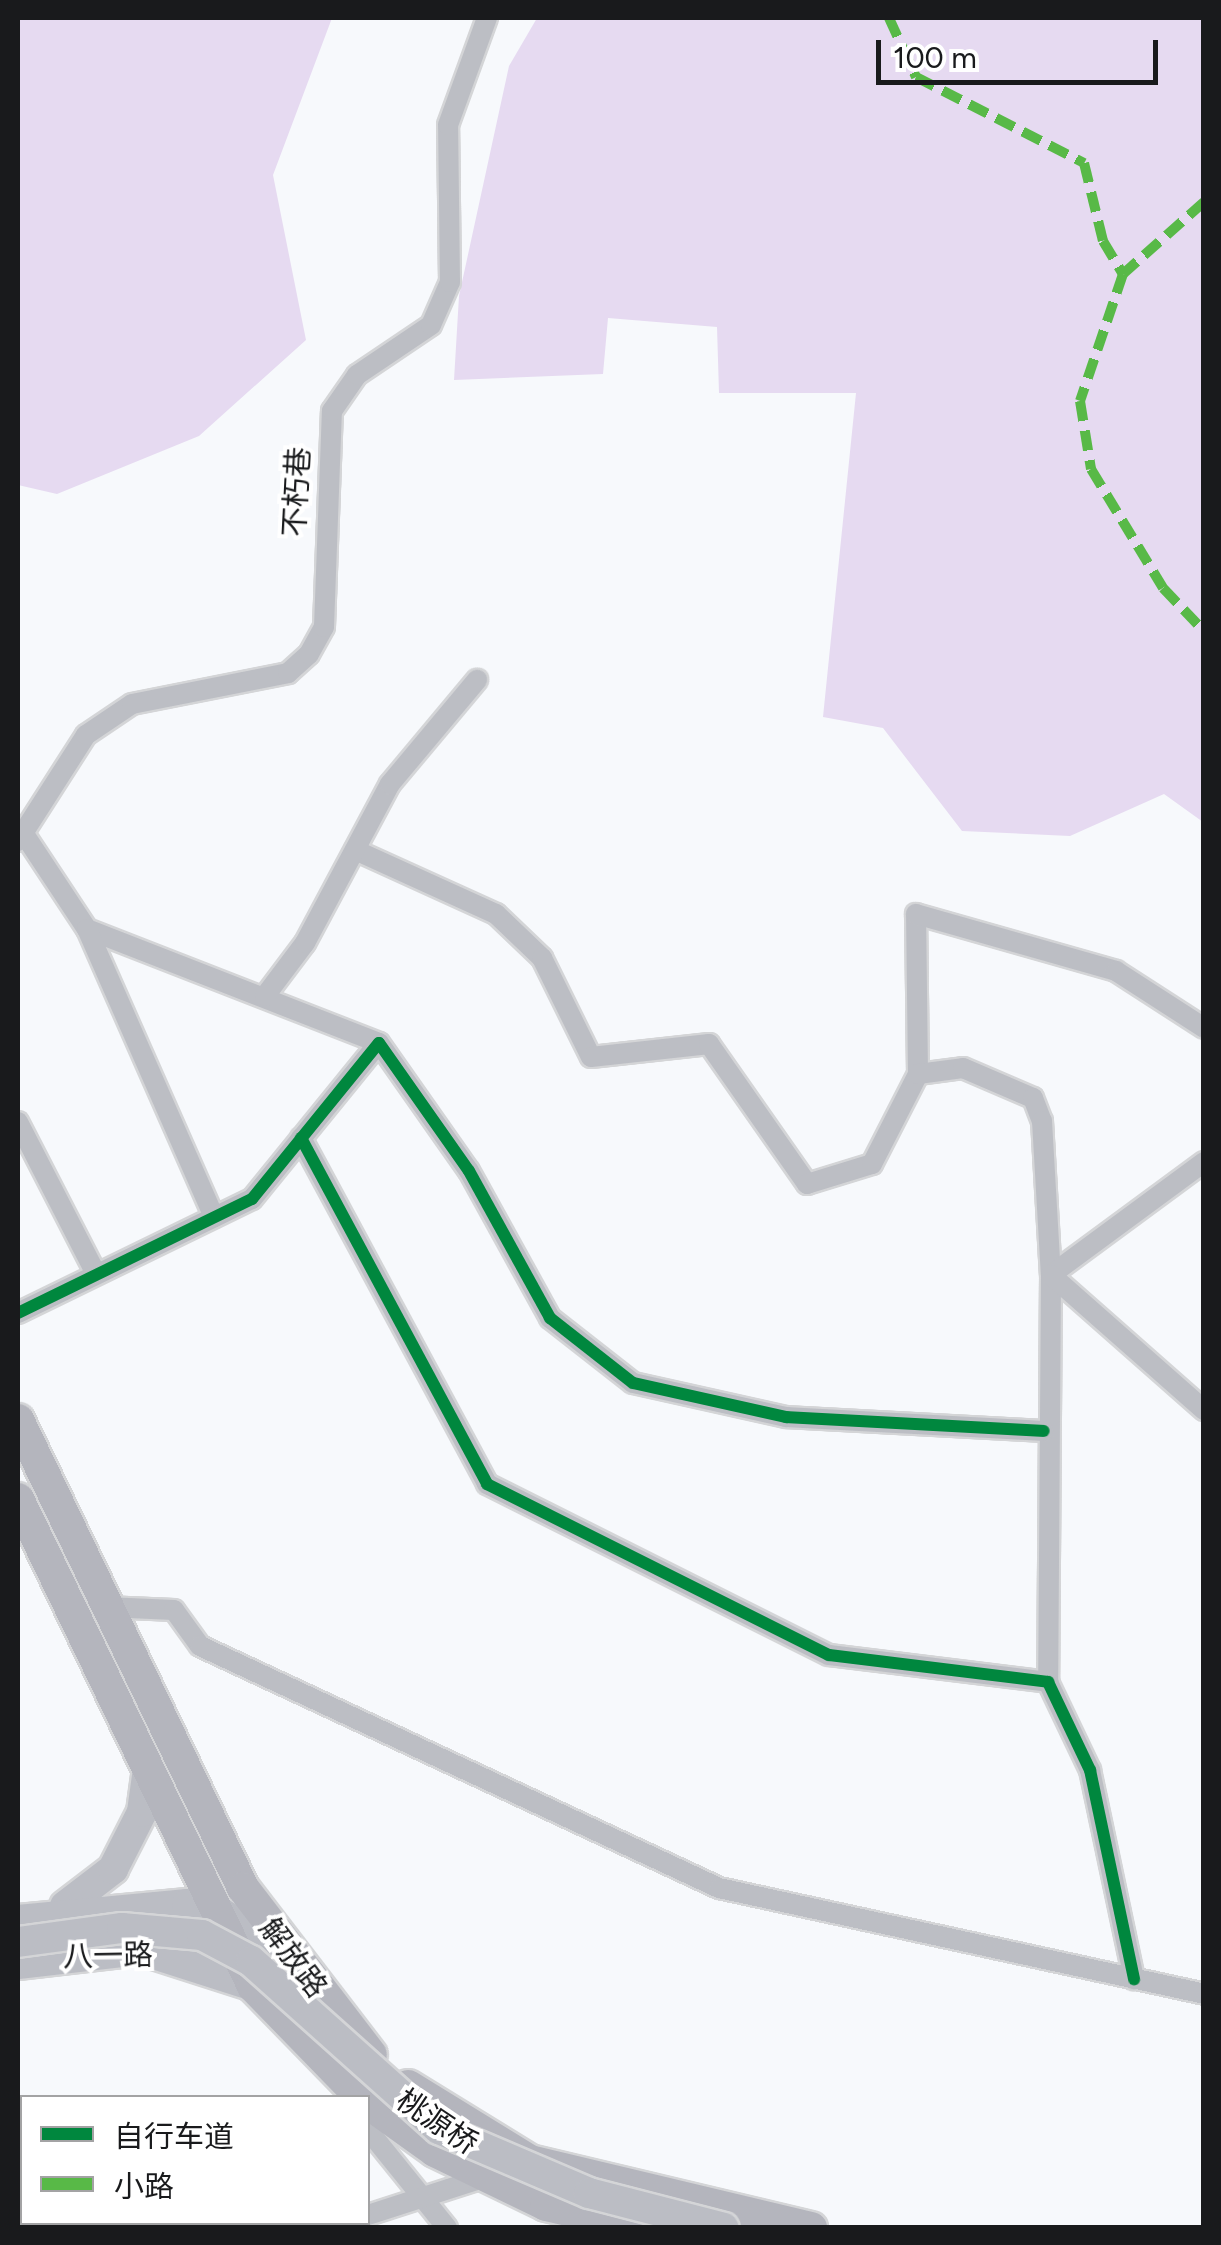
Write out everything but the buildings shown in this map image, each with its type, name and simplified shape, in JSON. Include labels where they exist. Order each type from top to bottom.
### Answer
[{"type":"main road","name":"解放路","points":[[18,1420],[209,1826],[283,1952],[380,2062],[431,2105],[530,2160],[811,2228]]},
{"type":"main road","name":"解放路","points":[[18,1499],[253,1986],[359,2095]]},
{"type":"main road","points":[[49,1915],[113,1869],[142,1812],[148,1769]]},
{"type":"main road","points":[[209,1826],[221,1870],[215,1909]]},
{"type":"main road","points":[[18,1920],[152,1903],[215,1909],[283,1952]]},
{"type":"main road","points":[[67,1954],[215,1909]]},
{"type":"main road","name":"桃源桥","points":[[18,1942],[122,1928],[202,1935],[251,1961],[440,2129],[589,2194],[724,2228]]},
{"type":"main road","name":"八一路","points":[[18,1964],[67,1954],[141,1950],[253,1986]]},
{"type":"main road","points":[[370,2104],[486,2177],[546,2205],[645,2228]]},
{"type":"street","name":"不朽巷","points":[[22,839],[86,735],[117,714],[288,673],[316,641],[332,411],[357,375],[431,325],[450,282],[448,126],[487,18]]},
{"type":"street","points":[[265,996],[355,850],[390,784],[478,680]]},
{"type":"street","points":[[22,839],[87,929],[214,1217]]},
{"type":"street","points":[[355,850],[496,914],[542,958],[592,1057],[709,1044],[807,1184],[872,1164],[918,1074],[916,914],[1116,971],[1204,1028]]},
{"type":"street","points":[[87,929],[378,1043],[469,1171],[550,1318],[632,1383],[786,1416],[1044,1431]]},
{"type":"street","points":[[18,1313],[94,1272],[252,1199],[378,1043]]},
{"type":"street","points":[[918,1074],[963,1068],[1033,1098],[1051,1275],[1044,1431],[1048,1682],[1090,1770],[1134,1979]]},
{"type":"street","points":[[18,1122],[94,1272]]},
{"type":"street","points":[[301,1138],[487,1484],[829,1656],[1048,1682]]},
{"type":"street","points":[[1051,1275],[1204,1162]]},
{"type":"street","points":[[1051,1275],[1204,1410]]},
{"type":"street","points":[[106,1607],[174,1610],[200,1646],[719,1888],[1204,1994]]},
{"type":"street","points":[[288,2026],[341,2095]]},
{"type":"street","points":[[370,2133],[418,2197],[444,2224]]},
{"type":"street","points":[[370,2214],[486,2177]]},
{"type":"shaded area","points":[[18,18],[332,18],[273,175],[306,340],[199,436],[57,494],[18,485]]},
{"type":"shaded area","points":[[537,18],[1203,18],[1203,822],[1164,794],[1070,836],[962,831],[883,728],[823,717],[856,393],[719,393],[717,327],[608,318],[603,374],[454,380],[459,296],[509,66]]},
{"type":"marked path","points":[[889,18],[916,77],[1084,163],[1103,241],[1123,274]]},
{"type":"marked path","points":[[1204,202],[1123,274],[1080,401],[1091,469],[1163,588],[1204,631]]},
{"type":"cycle path","points":[[18,1313],[252,1199],[379,1043],[469,1171],[550,1318],[633,1383],[786,1417],[1044,1431]]},
{"type":"cycle path","points":[[301,1138],[487,1484],[829,1655],[1048,1682],[1090,1770],[1134,1979]]}]
